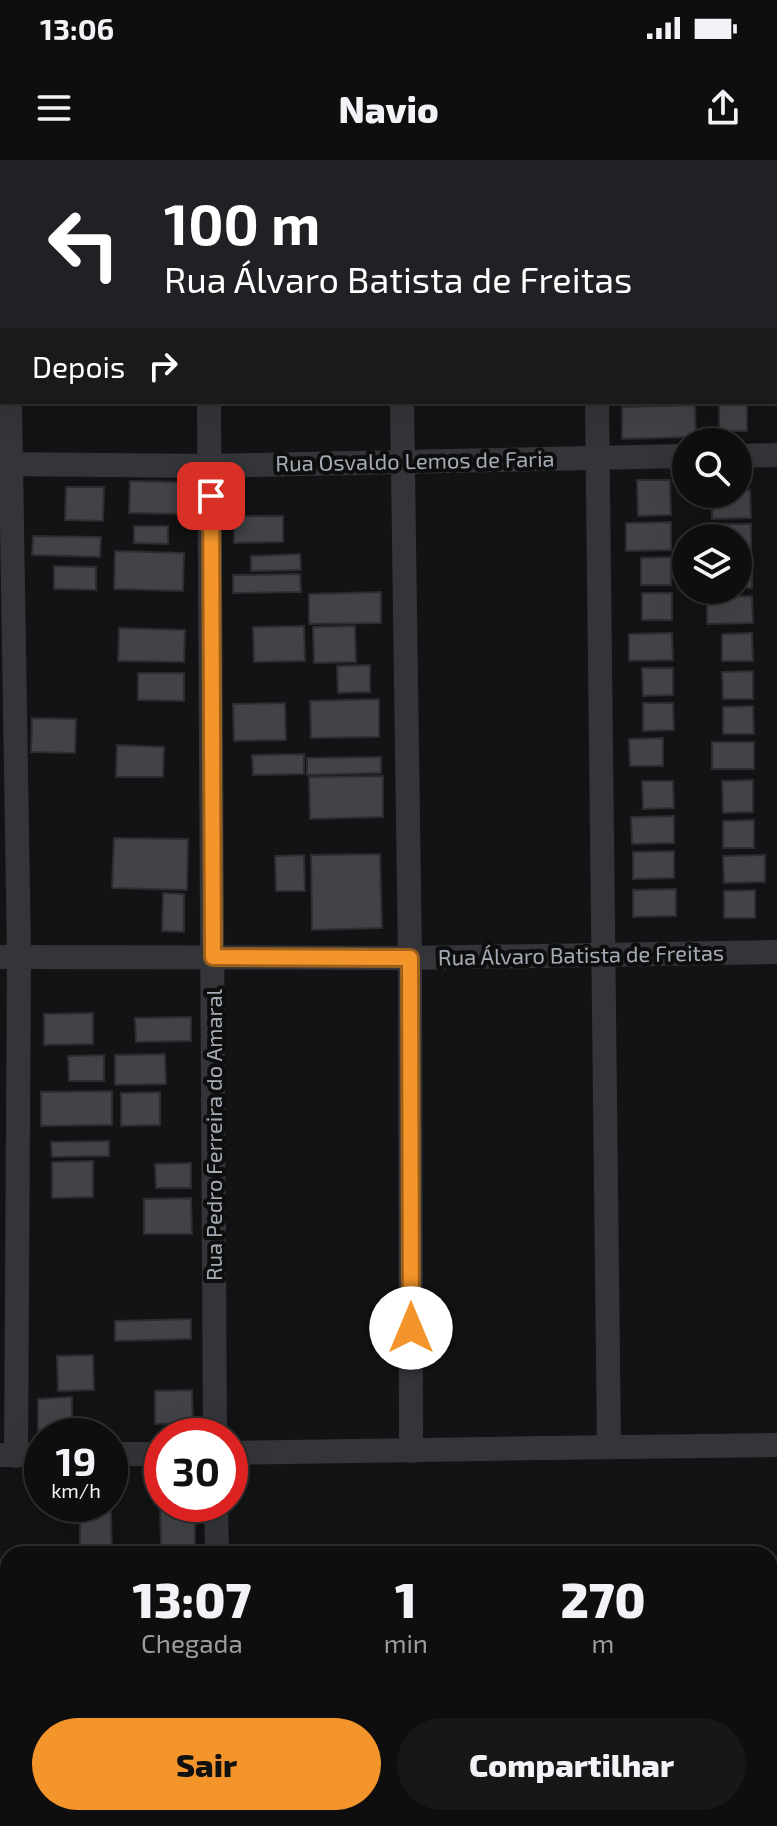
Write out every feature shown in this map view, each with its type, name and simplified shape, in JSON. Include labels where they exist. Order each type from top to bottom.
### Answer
[{"type":"street","points":[[8,1456],[10,957],[5,463],[10,404]]},
{"type":"street","name":"Rua Pedro Ferreira do Amaral","points":[[209,404],[215,1418]]},
{"type":"street","points":[[402,404],[410,958],[411,1451]]},
{"type":"street","points":[[597,404],[609,1446]]},
{"type":"street","points":[[752,456],[777,455]]},
{"type":"street","name":"Rua Osvaldo Lemos de Faria","points":[[5,463],[210,466],[672,456]]},
{"type":"street","name":"Rua Álvaro Batista de Freitas","points":[[10,957],[410,958],[777,952]]},
{"type":"street","points":[[248,1453],[777,1445]]},
{"type":"street","points":[[216,1522],[217,1546]]},
{"type":"building","points":[[719,404],[747,404],[747,428],[719,428]]},
{"type":"building","points":[[695,405],[696,428],[672,428],[672,438],[622,439],[622,407]]},
{"type":"building","points":[[637,480],[670,480],[671,515],[638,516]]},
{"type":"building","points":[[130,481],[181,482],[180,514],[129,513]]},
{"type":"building","points":[[66,487],[104,487],[103,521],[65,520]]},
{"type":"building","points":[[712,508],[751,508],[751,518],[712,519]]},
{"type":"building","points":[[234,516],[283,516],[283,542],[234,543]]},
{"type":"building","points":[[671,522],[671,550],[626,551],[626,523]]},
{"type":"building","points":[[134,526],[168,526],[168,544],[134,543]]},
{"type":"building","points":[[33,536],[101,537],[100,557],[32,555]]},
{"type":"building","points":[[115,551],[184,553],[183,591],[114,589]]},
{"type":"building","points":[[300,554],[301,570],[251,571],[251,556]]},
{"type":"building","points":[[671,557],[671,585],[641,585],[641,558]]},
{"type":"building","points":[[54,566],[96,567],[96,590],[54,589]]},
{"type":"building","points":[[300,574],[301,592],[233,593],[233,575]]},
{"type":"building","points":[[381,592],[381,623],[309,624],[309,594]]},
{"type":"building","points":[[642,593],[672,593],[672,620],[642,620]]},
{"type":"building","points":[[752,596],[753,623],[707,624],[707,604],[752,604]]},
{"type":"building","points":[[304,626],[305,661],[254,662],[253,627]]},
{"type":"building","points":[[355,626],[356,662],[314,663],[313,627]]},
{"type":"building","points":[[119,628],[185,630],[184,662],[118,661]]},
{"type":"building","points":[[672,633],[673,660],[629,661],[629,634]]},
{"type":"building","points":[[752,633],[753,661],[722,661],[722,634]]},
{"type":"building","points":[[370,665],[370,692],[338,693],[337,666]]},
{"type":"building","points":[[642,668],[673,668],[673,695],[643,696]]},
{"type":"building","points":[[753,671],[753,699],[723,699],[722,672]]},
{"type":"building","points":[[138,673],[184,673],[184,701],[138,700]]},
{"type":"building","points":[[379,699],[379,737],[311,738],[310,701]]},
{"type":"building","points":[[285,703],[286,740],[234,741],[233,704]]},
{"type":"building","points":[[643,703],[673,703],[674,730],[643,731]]},
{"type":"building","points":[[753,706],[754,734],[723,734],[723,707]]},
{"type":"building","points":[[32,718],[76,719],[75,753],[31,752]]},
{"type":"building","points":[[663,738],[663,766],[630,766],[629,739]]},
{"type":"building","points":[[712,742],[754,742],[754,769],[712,769]]},
{"type":"building","points":[[117,745],[164,747],[163,777],[116,777]]},
{"type":"building","points":[[304,754],[304,774],[253,775],[252,755]]},
{"type":"building","points":[[381,757],[381,773],[307,775],[307,758]]},
{"type":"building","points":[[383,776],[383,817],[310,819],[309,777]]},
{"type":"building","points":[[753,780],[753,812],[723,813],[722,781]]},
{"type":"building","points":[[642,781],[673,781],[674,808],[643,809]]},
{"type":"building","points":[[674,816],[674,843],[632,844],[631,817]]},
{"type":"building","points":[[754,820],[754,848],[723,848],[723,821]]},
{"type":"building","points":[[114,838],[188,839],[187,890],[112,888]]},
{"type":"building","points":[[674,851],[674,878],[633,879],[633,852]]},
{"type":"building","points":[[380,854],[382,928],[312,930],[311,855]]},
{"type":"building","points":[[304,855],[305,891],[276,891],[275,856]]},
{"type":"building","points":[[765,855],[765,882],[724,883],[723,856]]},
{"type":"building","points":[[676,889],[676,916],[633,917],[633,890]]},
{"type":"building","points":[[755,890],[755,918],[724,918],[724,891]]},
{"type":"building","points":[[163,893],[184,894],[184,932],[162,931]]},
{"type":"building","points":[[93,1013],[93,1044],[44,1045],[44,1014]]},
{"type":"building","points":[[191,1017],[191,1041],[136,1042],[135,1018]]},
{"type":"building","points":[[165,1054],[166,1084],[115,1085],[115,1055]]},
{"type":"building","points":[[104,1055],[104,1081],[69,1081],[68,1056]]},
{"type":"building","points":[[112,1091],[112,1125],[41,1126],[41,1092]]},
{"type":"building","points":[[160,1092],[160,1125],[121,1126],[121,1093]]},
{"type":"building","points":[[109,1141],[109,1156],[52,1157],[51,1142]]},
{"type":"building","points":[[93,1161],[93,1197],[52,1198],[52,1162]]},
{"type":"building","points":[[191,1163],[191,1188],[156,1188],[155,1164]]},
{"type":"building","points":[[191,1198],[192,1234],[144,1234],[144,1199]]},
{"type":"building","points":[[191,1319],[191,1339],[115,1341],[115,1321]]},
{"type":"building","points":[[93,1355],[94,1390],[58,1391],[57,1356]]},
{"type":"building","points":[[192,1390],[193,1418],[155,1418],[155,1391]]},
{"type":"building","points":[[72,1397],[72,1418],[38,1418],[38,1399]]},
{"type":"building","points":[[80,1522],[111,1522],[112,1546],[80,1546]]},
{"type":"building","points":[[160,1522],[195,1522],[195,1546],[161,1546]]},
{"type":"route","points":[[211,496],[213,957],[410,958],[411,1328]]}]
